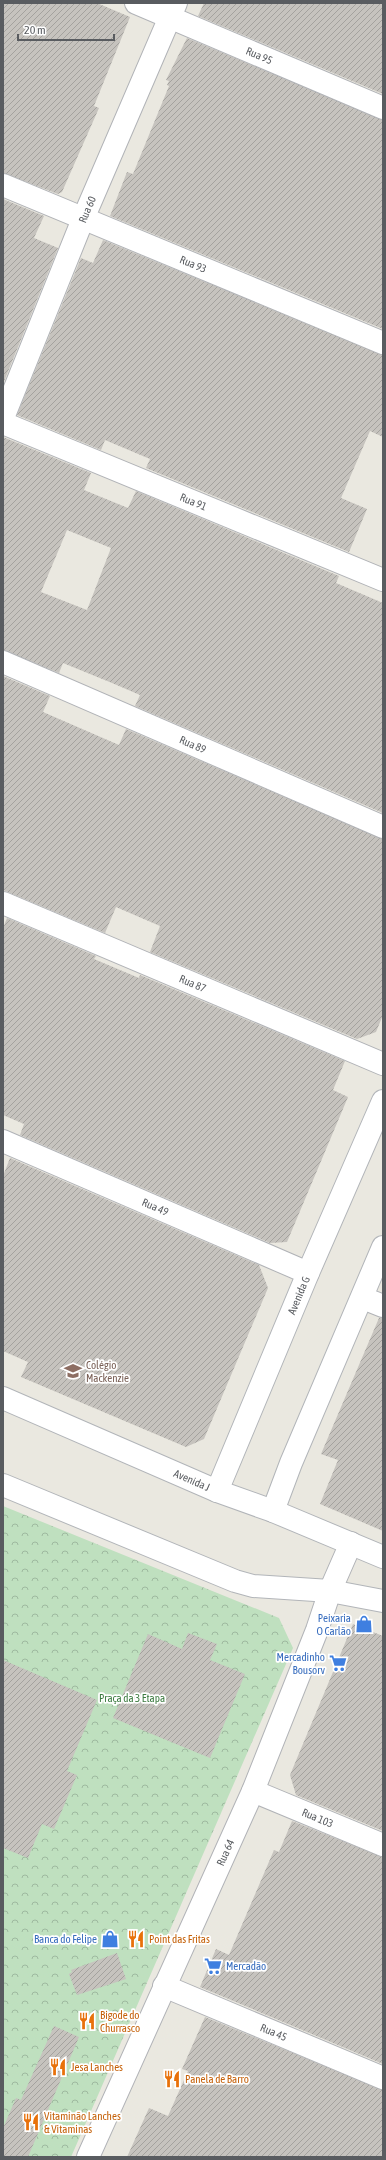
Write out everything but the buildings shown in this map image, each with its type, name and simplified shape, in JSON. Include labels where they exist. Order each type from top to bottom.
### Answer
[{"type":"street","name":"Rua 95","points":[[136,3],[173,10],[383,108]]},
{"type":"street","name":"Rua 60","points":[[3,418],[83,218],[173,10]]},
{"type":"street","name":"Rua 93","points":[[3,185],[383,343]]},
{"type":"street","name":"Rua 91","points":[[3,423],[383,580]]},
{"type":"street","name":"Rua 89","points":[[3,662],[383,827]]},
{"type":"street","name":"Rua 87","points":[[3,903],[383,1064]]},
{"type":"street","name":"Avenida G","points":[[218,1491],[308,1273],[383,1101]]},
{"type":"street","name":"Rua 49","points":[[3,1142],[308,1273]]},
{"type":"street","points":[[273,1511],[291,1463],[363,1298],[383,1247]]},
{"type":"street","points":[[363,1298],[383,1306]]},
{"type":"street","name":"Avenida J","points":[[3,1398],[218,1491],[273,1511],[383,1557]]},
{"type":"street","points":[[3,1485],[235,1581],[253,1586],[330,1591],[383,1601]]},
{"type":"street","name":"Rua 64","points":[[88,2157],[253,1791],[330,1591],[351,1543]]},
{"type":"street","name":"Rua 103","points":[[253,1791],[383,1845]]},
{"type":"street","name":"Rua 45","points":[[164,1986],[383,2078]]},
{"type":"green space","name":"Praça da 3 Etapa","points":[[3,1506],[279,1618],[293,1648],[71,2157],[3,2157]]},
{"type":"place","name":"Colégio Mackenzie","points":[[73,1371]]},
{"type":"place","name":"Peixaria O Carlão","points":[[364,1624]]},
{"type":"place","name":"Mercadinho Bousorv","points":[[338,1663]]},
{"type":"place","name":"Banca do Felipe","points":[[110,1939]]},
{"type":"place","name":"Point das Fritas","points":[[136,1939]]},
{"type":"place","name":"Mercadão","points":[[213,1966]]},
{"type":"place","name":"Bigode do Churrasco","points":[[87,2021]]},
{"type":"place","name":"Jesa Lanches","points":[[58,2067]]},
{"type":"place","name":"Panela de Barro","points":[[172,2079]]},
{"type":"place","name":"Vitaminão Lanches & Vitaminas","points":[[31,2122]]}]
